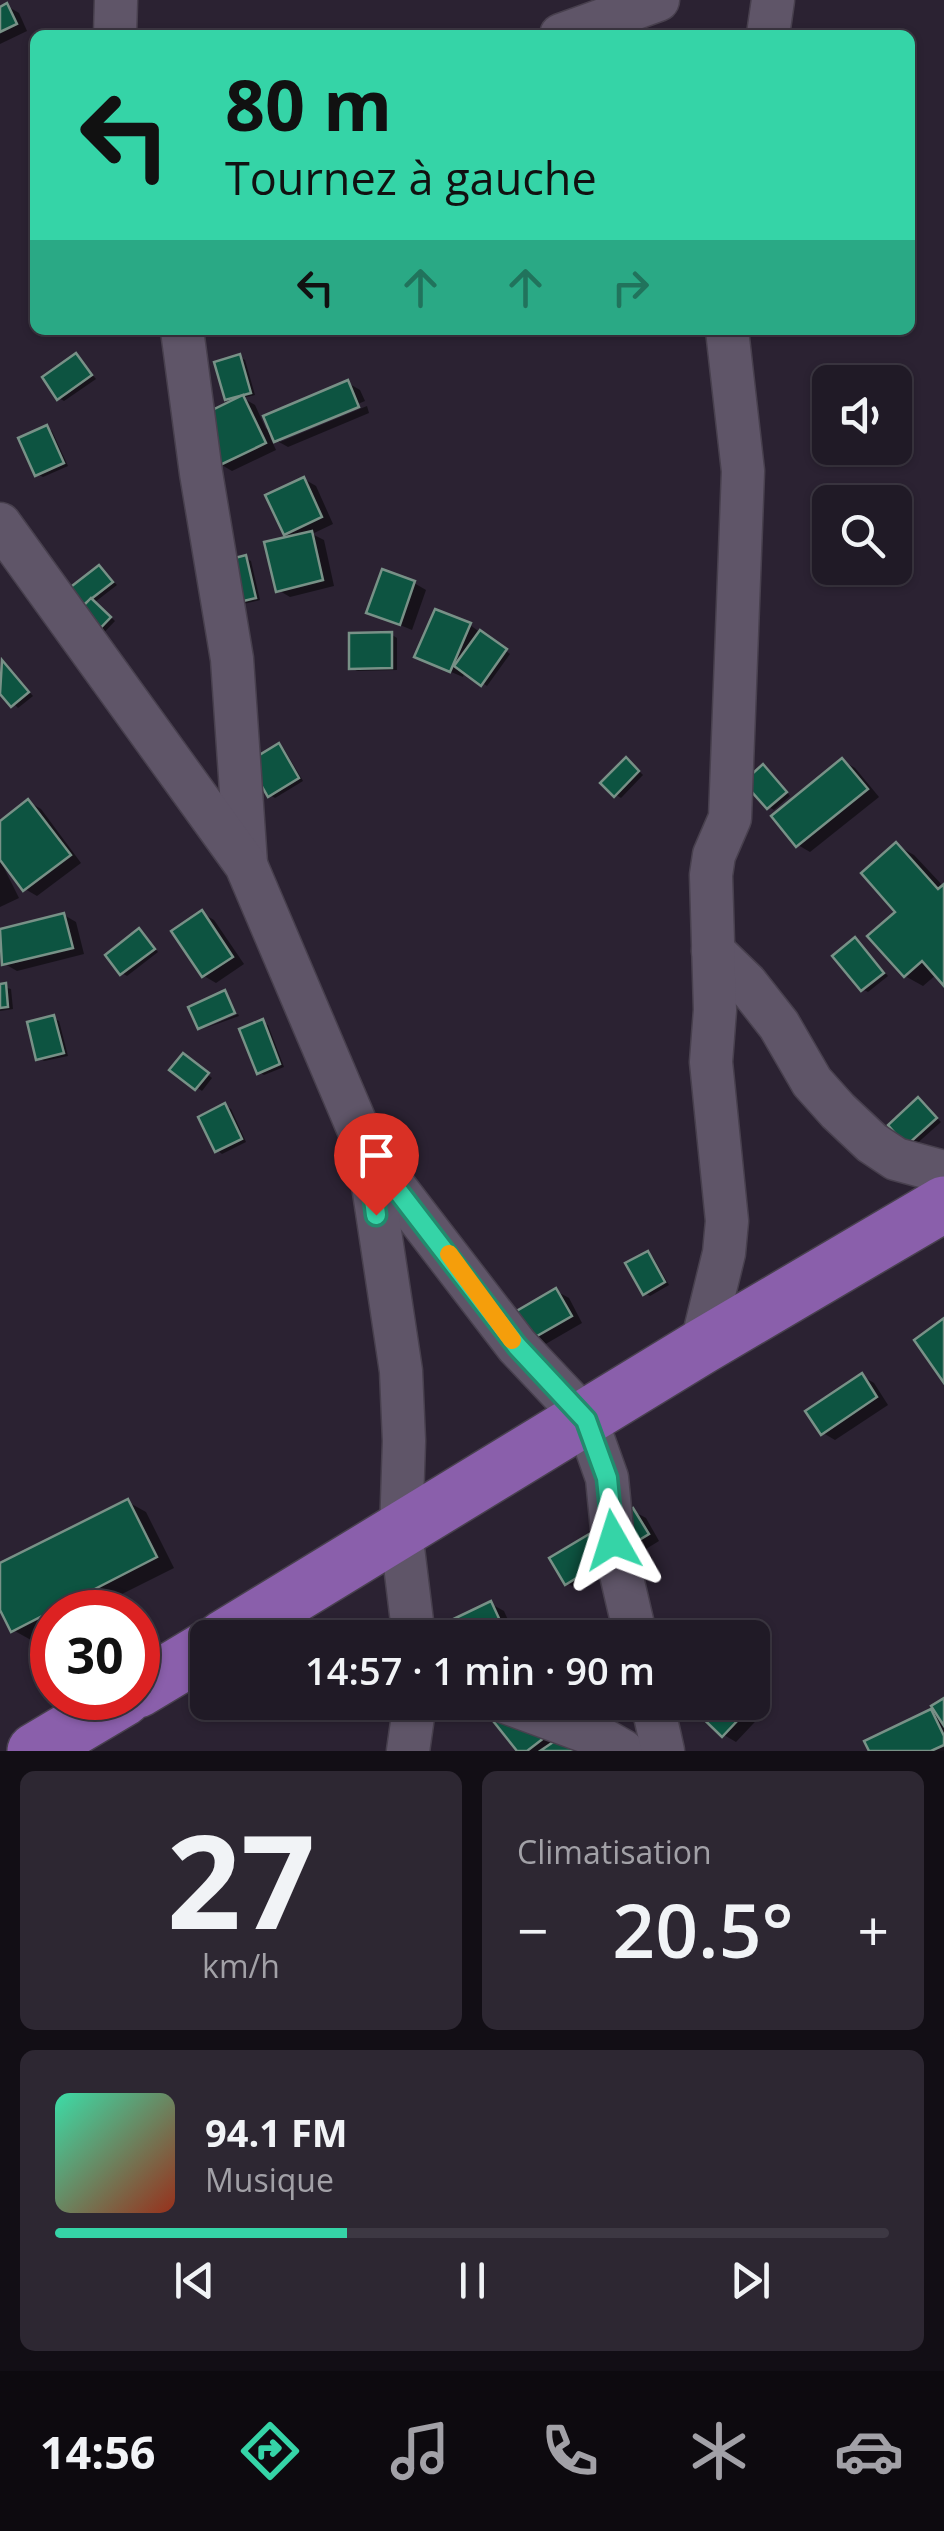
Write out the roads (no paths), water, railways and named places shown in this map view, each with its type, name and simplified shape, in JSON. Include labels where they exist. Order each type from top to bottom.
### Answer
[{"type":"main road","points":[[254,1620],[701,1347],[944,1204]]},
{"type":"main road","points":[[160,1677],[190,1659]]},
{"type":"main road","points":[[35,1751],[87,1720]]},
{"type":"street","points":[[115,30],[116,0]]},
{"type":"street","points":[[576,30],[658,0]]},
{"type":"street","points":[[769,30],[774,0]]},
{"type":"street","points":[[183,335],[232,659],[246,865]]},
{"type":"street","points":[[701,1347],[724,1253],[727,1220],[710,1062],[715,1010],[711,875],[714,855],[730,818],[743,471],[728,335]]},
{"type":"street","points":[[0,524],[246,865],[368,1152],[517,1346],[586,1420],[607,1478],[613,1540],[632,1620]]},
{"type":"street","points":[[714,951],[746,982],[779,1024],[812,1082],[838,1111],[896,1159],[944,1172]]},
{"type":"street","points":[[368,1152],[400,1371],[404,1440],[401,1532],[412,1620]]},
{"type":"street","points":[[408,1751],[412,1720]]},
{"type":"street","points":[[555,1720],[596,1735],[623,1751]]},
{"type":"street","points":[[656,1720],[663,1751]]}]
